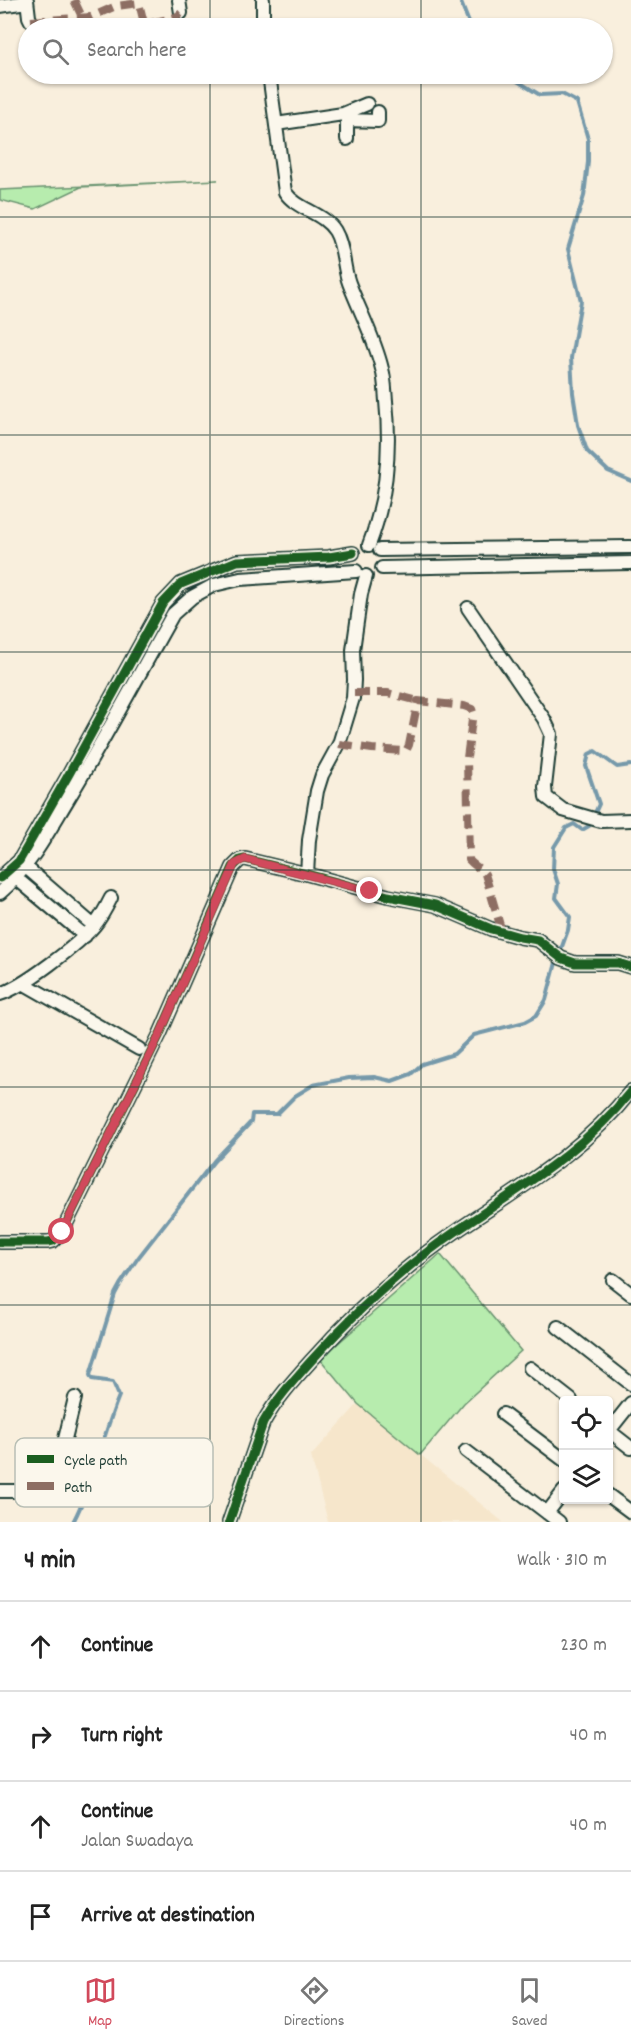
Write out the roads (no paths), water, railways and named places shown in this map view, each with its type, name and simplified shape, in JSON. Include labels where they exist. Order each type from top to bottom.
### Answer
[{"type":"street","points":[[263,0],[263,18]]},
{"type":"street","points":[[0,6],[27,1],[30,18]]},
{"type":"street","points":[[0,893],[8,876],[22,864],[80,780],[173,614],[192,597],[214,585],[240,579],[373,575],[382,568],[384,561],[374,547],[388,463],[389,426],[384,373],[372,336],[348,280],[336,233],[328,223],[294,202],[285,192],[270,84]]},
{"type":"street","points":[[347,117],[367,104]]},
{"type":"street","points":[[276,124],[347,117],[378,121],[378,112]]},
{"type":"street","points":[[347,117],[347,139]]},
{"type":"street","points":[[22,864],[163,603],[181,584],[237,561],[329,557],[353,553],[363,545],[374,547],[631,547]]},
{"type":"street","points":[[307,874],[311,826],[319,782],[339,744],[353,698],[353,650],[361,594],[361,574],[352,559],[353,553]]},
{"type":"street","points":[[382,568],[631,563]]},
{"type":"street","points":[[468,608],[544,719],[551,734],[545,786],[546,797],[563,810],[601,821],[631,820]]},
{"type":"street","points":[[0,1242],[48,1242],[53,1241],[62,1232],[160,1034],[235,864],[245,859],[388,896],[435,905],[491,929],[538,940],[561,958],[575,963],[618,963],[631,967]]},
{"type":"street","points":[[22,864],[94,926]]},
{"type":"street","points":[[8,876],[85,936]]},
{"type":"street","points":[[0,994],[23,983],[85,936],[111,898]]},
{"type":"street","points":[[23,983],[139,1049]]},
{"type":"street","points":[[229,1522],[263,1423],[284,1392],[323,1347],[414,1262],[578,1147],[613,1114],[631,1091]]},
{"type":"street","points":[[613,1280],[631,1294]]},
{"type":"street","points":[[558,1327],[631,1384]]},
{"type":"street","points":[[530,1368],[565,1396]]},
{"type":"street","points":[[65,1438],[75,1398]]},
{"type":"street","points":[[613,1426],[631,1403]]},
{"type":"street","points":[[504,1414],[559,1456]]},
{"type":"street","points":[[613,1434],[631,1448]]},
{"type":"street","points":[[466,1451],[559,1522]]},
{"type":"street","points":[[547,1513],[559,1497]]},
{"type":"street","points":[[613,1498],[631,1512]]},
{"type":"waterway","points":[[460,0],[467,18]]},
{"type":"waterway","points":[[522,84],[540,95],[562,94],[577,102],[588,139],[584,196],[568,249],[581,301],[571,358],[573,393],[578,425],[587,451],[608,471],[631,481]]},
{"type":"waterway","points":[[560,952],[570,917],[556,898],[558,884],[553,869],[554,847],[566,828],[574,824],[582,830],[589,826],[599,804],[586,766],[589,754],[595,751],[617,767],[631,765]]},
{"type":"waterway","points":[[104,1438],[119,1396],[113,1382],[92,1379],[90,1375],[115,1294],[138,1258],[214,1161],[251,1122],[252,1114],[277,1114],[295,1096],[313,1085],[349,1078],[374,1077],[392,1081],[411,1074],[422,1064],[454,1054],[474,1035],[525,1022],[536,1016],[546,1000],[557,959]]},
{"type":"waterway","points":[[73,1522],[80,1507]]}]
